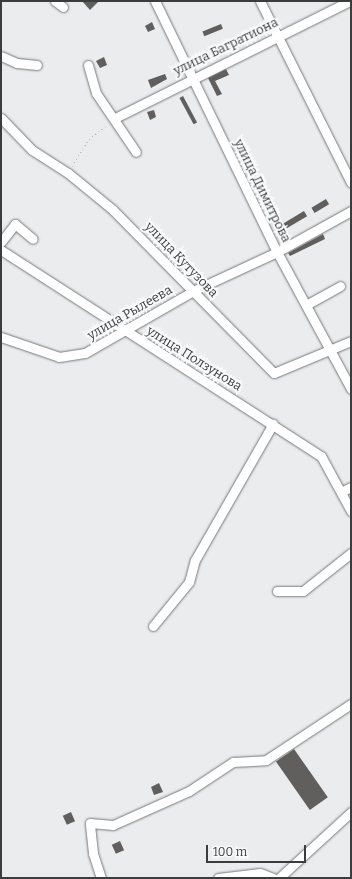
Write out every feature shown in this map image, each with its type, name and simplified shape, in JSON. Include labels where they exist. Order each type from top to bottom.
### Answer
[{"type":"street","name":"улица Димитрова","points":[[155,1],[277,252],[351,389]]},
{"type":"street","points":[[260,1],[351,183]]},
{"type":"street","name":"улица Багратиона","points":[[115,118],[192,77],[350,1]]},
{"type":"street","points":[[1,56],[17,63],[37,65]]},
{"type":"street","points":[[88,65],[96,93],[115,118],[136,152]]},
{"type":"street","name":"улица Кутузова","points":[[1,118],[32,150],[68,173],[195,290],[274,373],[332,352],[351,341]]},
{"type":"street","name":"улица Рылеева","points":[[1,337],[59,357],[85,353],[195,290],[277,252],[351,211]]},
{"type":"street","points":[[1,242],[15,224],[33,239]]},
{"type":"street","name":"улица Ползунова","points":[[1,250],[321,456],[351,511]]},
{"type":"street","points":[[306,305],[340,286]]},
{"type":"street","points":[[154,626],[189,582],[196,560],[273,424]]},
{"type":"street","points":[[341,492],[351,487]]},
{"type":"street","points":[[277,591],[303,592],[351,554]]},
{"type":"street","points":[[101,878],[93,853],[90,823],[113,826],[189,791],[234,762],[266,760],[351,704]]},
{"type":"street","points":[[280,878],[351,812]]},
{"type":"street","points":[[218,878],[260,873],[273,878]]},
{"type":"path","points":[[68,173],[89,138],[115,118]]},
{"type":"building","points":[[82,1],[99,1],[90,10]]},
{"type":"building","points":[[152,22],[155,29],[148,32],[145,26]]},
{"type":"building","points":[[221,24],[223,29],[204,36],[202,31]]},
{"type":"building","points":[[104,57],[107,65],[100,68],[96,61]]},
{"type":"building","points":[[226,69],[229,75],[215,81],[222,94],[217,96],[208,78]]},
{"type":"building","points":[[165,74],[167,79],[151,88],[148,80]]},
{"type":"building","points":[[183,96],[197,122],[194,124],[179,98]]},
{"type":"building","points":[[154,110],[156,117],[150,120],[147,112]]},
{"type":"building","points":[[326,199],[329,204],[315,213],[311,208]]},
{"type":"building","points":[[304,211],[307,216],[281,232],[277,227]]},
{"type":"building","points":[[323,234],[325,239],[290,256],[288,253]]},
{"type":"building","points":[[294,749],[328,797],[310,810],[276,762]]},
{"type":"building","points":[[159,783],[163,792],[154,795],[151,787]]},
{"type":"building","points":[[71,812],[75,821],[67,825],[63,816]]},
{"type":"building","points":[[120,841],[124,850],[116,854],[112,845]]}]
